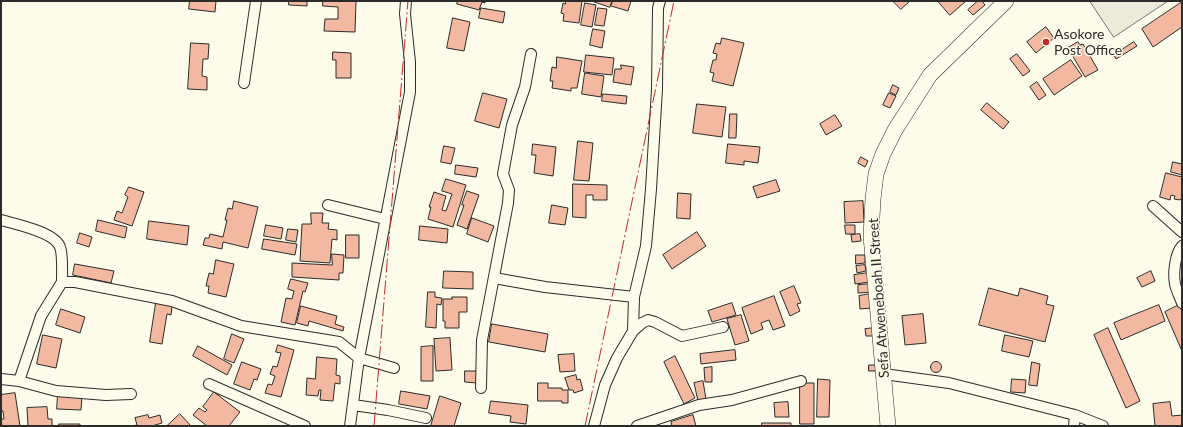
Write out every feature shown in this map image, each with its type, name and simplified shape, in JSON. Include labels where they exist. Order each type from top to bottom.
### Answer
[{"type":"main road","name":"Sefa Atweneboah II Street","points":[[888,426],[871,236],[876,174],[883,154],[895,130],[930,75],[1006,1]]},
{"type":"street","points":[[244,83],[256,1]]},
{"type":"street","points":[[350,426],[359,358],[410,92],[410,62],[405,14],[406,1]]},
{"type":"street","points":[[633,330],[634,297],[646,246],[651,190],[657,89],[658,8],[660,1]]},
{"type":"street","points":[[481,388],[482,340],[508,203],[509,190],[503,174],[512,125],[525,87],[531,54]]},
{"type":"street","points":[[328,205],[385,219]]},
{"type":"street","points":[[1153,206],[1182,232]]},
{"type":"street","points":[[1,220],[48,235],[57,241],[61,248],[62,282],[41,316],[19,381]]},
{"type":"street","points":[[1182,246],[1178,250],[1175,271],[1175,285],[1182,303]]},
{"type":"street","points":[[494,278],[545,287],[634,297]]},
{"type":"street","points":[[62,282],[75,282],[172,301],[241,326],[338,342],[359,358],[394,368]]},
{"type":"street","points":[[594,426],[605,385],[617,358],[633,330],[642,323],[648,320],[655,322],[682,336],[723,327]]},
{"type":"street","points":[[884,374],[949,383],[1075,415],[1103,426]]},
{"type":"street","points":[[1,379],[19,381],[56,391],[106,395],[131,394]]},
{"type":"street","points":[[636,426],[699,405],[732,400],[801,381]]},
{"type":"street","points":[[208,384],[305,426]]},
{"type":"street","points":[[353,404],[426,418]]},
{"type":"street","points":[[1074,426],[1075,415]]},
{"type":"shaded area","points":[[1090,1],[1168,1],[1114,37]]},
{"type":"building","points":[[190,1],[216,1],[215,12],[189,9]]},
{"type":"building","points":[[289,1],[307,1],[307,6],[289,5]]},
{"type":"building","points":[[323,1],[356,1],[355,32],[324,31],[325,19],[338,19],[338,7],[323,6]]},
{"type":"building","points":[[458,1],[485,1],[485,3],[482,2],[479,10],[457,4]]},
{"type":"building","points":[[566,1],[582,1],[579,23],[563,21],[564,14],[561,13],[563,3],[565,4]]},
{"type":"building","points":[[592,1],[612,1],[610,7]]},
{"type":"building","points":[[613,1],[631,1],[628,11],[611,6]]},
{"type":"building","points":[[893,1],[910,1],[901,9]]},
{"type":"building","points":[[938,1],[966,1],[950,15]]},
{"type":"building","points":[[978,1],[982,1],[985,5],[973,15],[968,10]]},
{"type":"building","points":[[1182,2],[1182,27],[1153,47],[1142,29]]},
{"type":"building","points":[[585,3],[596,5],[592,27],[581,25]]},
{"type":"building","points":[[481,8],[505,12],[503,23],[479,18]]},
{"type":"building","points":[[598,8],[607,9],[604,26],[595,25]]},
{"type":"building","points":[[453,18],[470,22],[464,51],[447,48]]},
{"type":"building","points":[[1046,27],[1054,38],[1036,53],[1027,42]]},
{"type":"building","points":[[593,29],[605,31],[602,48],[590,45]]},
{"type":"building","points":[[722,38],[744,43],[733,86],[712,81],[714,73],[710,72],[713,60],[716,60],[717,54],[713,53],[716,43],[720,44]]},
{"type":"building","points":[[1078,42],[1080,45],[1083,44],[1098,70],[1085,77],[1068,48]]},
{"type":"building","points":[[1134,42],[1137,46],[1116,59],[1114,55]]},
{"type":"building","points":[[191,43],[209,44],[208,59],[203,59],[202,76],[207,77],[207,90],[188,89]]},
{"type":"building","points":[[333,52],[351,53],[351,78],[336,78],[336,60],[333,60]]},
{"type":"building","points":[[1017,54],[1030,71],[1023,76],[1010,59]]},
{"type":"building","points":[[586,55],[614,58],[612,75],[584,72]]},
{"type":"building","points":[[557,57],[582,61],[577,88],[571,88],[571,91],[552,88],[553,81],[550,81],[552,67],[556,68]]},
{"type":"building","points":[[1071,60],[1082,76],[1054,95],[1043,79]]},
{"type":"building","points":[[621,65],[634,67],[631,85],[613,82],[615,69],[621,69]]},
{"type":"building","points":[[585,73],[604,76],[601,97],[582,94]]},
{"type":"building","points":[[1037,82],[1046,95],[1039,100],[1030,87]]},
{"type":"building","points":[[893,85],[899,88],[896,95],[890,92]]},
{"type":"building","points":[[483,93],[507,99],[499,128],[475,121]]},
{"type":"building","points":[[889,93],[896,96],[890,108],[883,105]]},
{"type":"building","points":[[603,94],[627,96],[626,104],[602,101]]},
{"type":"building","points":[[987,103],[1009,122],[1003,129],[981,110]]},
{"type":"building","points":[[697,104],[726,107],[722,137],[693,133]]},
{"type":"building","points":[[730,114],[737,114],[736,138],[729,138]]},
{"type":"building","points":[[835,115],[842,126],[826,135],[820,124]]},
{"type":"building","points":[[578,141],[593,143],[589,181],[574,180]]},
{"type":"building","points":[[533,144],[556,147],[553,176],[534,173],[536,155],[532,155]]},
{"type":"building","points":[[728,144],[760,147],[758,163],[744,161],[744,165],[726,163]]},
{"type":"building","points":[[444,146],[455,148],[451,164],[441,162]]},
{"type":"building","points":[[861,157],[868,161],[865,167],[858,163]]},
{"type":"building","points":[[1173,162],[1182,164],[1182,175],[1171,172]]},
{"type":"building","points":[[456,165],[478,168],[476,177],[455,174]]},
{"type":"building","points":[[1166,173],[1182,177],[1182,197],[1180,200],[1174,199],[1175,196],[1171,195],[1170,200],[1160,197]]},
{"type":"building","points":[[446,179],[466,185],[453,227],[428,219],[431,207],[429,207],[434,192],[446,196],[442,210],[446,211],[452,194],[442,191]]},
{"type":"building","points":[[776,180],[780,191],[757,198],[753,187]]},
{"type":"building","points":[[573,184],[607,185],[607,200],[593,200],[593,195],[586,195],[586,218],[573,217]]},
{"type":"building","points":[[129,187],[144,192],[132,226],[114,220],[117,211],[122,213],[128,197],[125,195]]},
{"type":"building","points":[[467,191],[479,195],[467,229],[457,225]]},
{"type":"building","points":[[678,193],[691,194],[690,219],[677,218]]},
{"type":"building","points":[[234,201],[258,207],[248,248],[223,242],[222,249],[203,245],[205,238],[209,238],[210,234],[223,237],[228,208],[232,209]]},
{"type":"building","points":[[863,201],[864,222],[845,223],[844,202]]},
{"type":"building","points":[[552,205],[568,208],[565,225],[549,223]]},
{"type":"building","points":[[311,213],[323,213],[322,223],[329,223],[328,229],[337,230],[337,240],[332,239],[330,263],[300,261],[302,224],[311,224]]},
{"type":"building","points":[[472,218],[494,226],[488,242],[467,234]]},
{"type":"building","points":[[98,220],[127,227],[125,238],[96,231]]},
{"type":"building","points":[[149,221],[189,226],[187,245],[147,239]]},
{"type":"building","points":[[266,225],[283,228],[281,239],[264,236]]},
{"type":"building","points":[[845,225],[855,225],[855,234],[846,234]]},
{"type":"building","points":[[420,226],[448,229],[447,243],[419,240]]},
{"type":"building","points":[[288,229],[298,230],[296,242],[286,240]]},
{"type":"building","points":[[697,232],[706,246],[672,269],[663,255]]},
{"type":"building","points":[[80,233],[92,237],[89,247],[77,243]]},
{"type":"building","points":[[860,234],[861,241],[852,242],[851,235]]},
{"type":"building","points":[[346,235],[359,235],[359,258],[346,258]]},
{"type":"building","points":[[264,239],[297,244],[295,255],[262,249]]},
{"type":"building","points":[[332,254],[344,255],[343,273],[339,273],[339,280],[292,277],[292,263],[332,265]]},
{"type":"building","points":[[856,255],[865,255],[865,263],[856,264]]},
{"type":"building","points":[[216,260],[234,264],[226,297],[208,293],[209,286],[206,286],[209,273],[213,274]]},
{"type":"building","points":[[75,264],[114,271],[111,283],[73,275]]},
{"type":"building","points":[[865,265],[866,271],[857,273],[856,266]]},
{"type":"building","points":[[444,271],[473,272],[473,289],[443,288]]},
{"type":"building","points":[[1151,271],[1155,281],[1142,287],[1137,278]]},
{"type":"building","points":[[868,273],[870,282],[855,284],[854,275]]},
{"type":"building","points":[[291,279],[308,283],[305,292],[303,291],[295,325],[281,322],[286,298],[292,299],[294,291],[288,289]]},
{"type":"building","points":[[873,284],[873,292],[858,293],[858,285]]},
{"type":"building","points":[[794,286],[801,303],[797,304],[800,311],[790,316],[780,292]]},
{"type":"building","points":[[989,288],[1018,296],[1020,288],[1048,296],[1046,304],[1054,306],[1045,342],[979,325]]},
{"type":"building","points":[[428,292],[435,292],[435,297],[442,298],[441,305],[437,304],[436,328],[426,327]]},
{"type":"building","points":[[870,294],[872,308],[860,309],[859,296]]},
{"type":"building","points":[[774,296],[785,326],[773,330],[769,320],[761,323],[763,329],[751,334],[742,308]]},
{"type":"building","points":[[452,297],[467,297],[467,312],[459,312],[459,328],[445,328],[445,321],[443,321],[443,299],[452,299]]},
{"type":"building","points":[[156,303],[172,306],[171,315],[167,314],[162,344],[150,342]]},
{"type":"building","points":[[732,303],[736,315],[712,322],[708,311]]},
{"type":"building","points":[[1159,305],[1165,321],[1121,340],[1114,323]]},
{"type":"building","points":[[1179,305],[1182,311],[1182,351],[1165,312]]},
{"type":"building","points":[[301,306],[337,316],[335,324],[344,327],[343,331],[309,321],[308,326],[297,323]]},
{"type":"building","points":[[61,309],[85,317],[80,333],[56,325]]},
{"type":"building","points":[[923,314],[926,343],[905,345],[902,316]]},
{"type":"building","points":[[741,315],[749,341],[735,345],[727,319]]},
{"type":"building","points":[[492,324],[548,334],[545,352],[489,342]]},
{"type":"building","points":[[875,328],[876,336],[866,336],[865,329]]},
{"type":"building","points":[[1108,328],[1140,401],[1126,408],[1094,335]]},
{"type":"building","points":[[232,334],[244,339],[234,363],[224,359]]},
{"type":"building","points":[[43,335],[62,339],[56,368],[37,364]]},
{"type":"building","points":[[1005,335],[1033,341],[1029,357],[1002,351]]},
{"type":"building","points":[[450,338],[452,370],[436,371],[434,339]]},
{"type":"building","points":[[278,345],[294,350],[281,397],[265,393],[268,384],[272,385],[275,376],[270,374],[273,366],[277,367],[281,353],[276,352]]},
{"type":"building","points":[[198,346],[232,365],[227,375],[193,356]]},
{"type":"building","points":[[433,346],[433,381],[421,381],[421,347]]},
{"type":"building","points":[[735,350],[736,360],[701,364],[700,354]]},
{"type":"building","points":[[574,354],[575,371],[560,372],[558,355]]},
{"type":"building","points":[[675,356],[695,398],[684,404],[664,362]]},
{"type":"building","points":[[317,357],[337,359],[336,375],[340,376],[340,384],[335,383],[333,401],[320,400],[321,390],[319,390],[318,396],[306,395],[307,378],[315,379]]},
{"type":"building","points":[[936,361],[940,363],[942,367],[940,371],[936,373],[932,371],[930,367],[932,363]]},
{"type":"building","points":[[242,362],[261,369],[257,380],[254,379],[250,390],[234,384]]},
{"type":"building","points":[[1032,362],[1040,364],[1037,386],[1029,385]]},
{"type":"building","points":[[869,365],[876,365],[876,371],[869,371]]},
{"type":"building","points":[[712,367],[712,382],[705,382],[704,368]]},
{"type":"building","points":[[465,371],[477,371],[477,383],[465,382]]},
{"type":"building","points":[[576,375],[577,380],[580,379],[583,390],[574,393],[573,390],[569,390],[565,378]]},
{"type":"building","points":[[818,379],[830,380],[829,417],[817,417]]},
{"type":"building","points":[[1012,379],[1026,380],[1025,393],[1011,392]]},
{"type":"building","points":[[703,381],[706,399],[698,401],[694,383]]},
{"type":"building","points":[[538,383],[548,383],[548,388],[562,388],[562,390],[568,390],[568,403],[562,403],[562,401],[538,401]]},
{"type":"building","points":[[800,383],[814,383],[814,424],[800,424]]},
{"type":"building","points":[[401,391],[430,396],[427,409],[399,404]]},
{"type":"building","points":[[214,392],[240,412],[229,426],[207,426],[193,415],[199,408],[205,412],[207,410],[203,407]]},
{"type":"building","points":[[15,393],[20,426],[2,426],[1,419],[4,419],[3,411],[1,411],[1,395]]},
{"type":"building","points":[[58,395],[82,396],[81,410],[57,409]]},
{"type":"building","points":[[440,396],[461,403],[454,426],[431,426]]},
{"type":"building","points":[[491,401],[528,405],[526,424],[510,422],[511,416],[489,413]]},
{"type":"building","points":[[788,402],[789,417],[775,417],[774,403]]},
{"type":"building","points":[[1170,402],[1172,416],[1182,415],[1182,426],[1155,426],[1153,404]]},
{"type":"building","points":[[47,407],[48,419],[52,419],[52,426],[28,426],[27,408]]},
{"type":"building","points":[[180,414],[191,426],[167,426]]},
{"type":"building","points":[[148,415],[149,418],[160,415],[162,423],[152,426],[132,426],[137,425],[135,418]]},
{"type":"building","points":[[693,415],[696,426],[672,426],[671,422]]},
{"type":"building","points":[[762,423],[791,423],[791,426],[762,426]]},
{"type":"building","points":[[59,424],[80,424],[80,426],[59,426]]},
{"type":"power","points":[[374,426],[408,1]]},
{"type":"power","points":[[585,426],[674,1]]},
{"type":"place","name":"Asokore Post Office","points":[[1046,42]]}]
